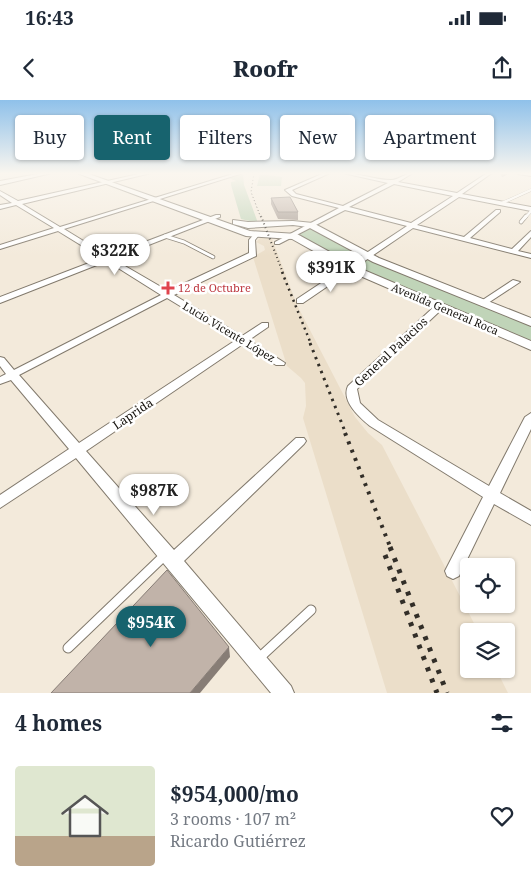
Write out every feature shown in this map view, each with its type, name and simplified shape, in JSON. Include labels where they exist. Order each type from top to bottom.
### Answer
[{"type":"main road","name":"Avenida General Roca","points":[[155,201],[256,235],[291,235],[349,267],[531,346]]},
{"type":"main road","name":"Avenida General Roca","points":[[177,201],[218,216],[248,224],[293,223],[310,225],[367,256],[531,322]]},
{"type":"street","name":"Lucio Vicente López","points":[[13,201],[242,341],[280,362]]},
{"type":"street","points":[[0,207],[27,201]]},
{"type":"street","points":[[0,247],[151,201]]},
{"type":"street","points":[[316,201],[531,256]]},
{"type":"street","points":[[277,243],[357,201]]},
{"type":"street","points":[[300,300],[449,201]]},
{"type":"street","points":[[489,201],[531,210]]},
{"type":"street","points":[[465,239],[498,211]]},
{"type":"street","points":[[0,300],[218,216]]},
{"type":"street","points":[[514,251],[531,233]]},
{"type":"street","points":[[6,378],[253,254],[252,240],[256,235]]},
{"type":"street","points":[[482,302],[516,282]]},
{"type":"street","name":"General Palacios","points":[[439,307],[352,388],[352,395],[363,414],[374,423],[493,495]]},
{"type":"street","name":"Laprida","points":[[0,502],[265,325]]},
{"type":"street","points":[[0,360],[6,378],[78,450],[284,693]]},
{"type":"street","points":[[452,571],[493,495],[531,417]]},
{"type":"street","points":[[170,557],[300,441]]},
{"type":"street","points":[[493,495],[531,519]]},
{"type":"lane","points":[[502,203],[507,201]]},
{"type":"lane","points":[[521,222],[531,210]]},
{"type":"lane","points":[[165,236],[184,242],[213,257]]},
{"type":"lane","points":[[68,648],[170,557]]},
{"type":"lane","points":[[256,660],[311,610]]},
{"type":"shaded area","points":[[262,236],[271,236],[297,305],[355,417],[368,433],[382,445],[460,596],[460,613],[469,613],[474,623],[460,623],[460,678],[500,678],[508,693],[387,693],[303,418],[306,406],[305,383],[287,366],[253,257],[265,250],[264,246],[256,242]]},
{"type":"green space","points":[[236,201],[250,201],[258,223],[241,219]]},
{"type":"green space","points":[[307,229],[313,229],[361,257],[349,263],[297,234]]},
{"type":"green space","points":[[367,256],[531,322],[531,346],[349,267]]},
{"type":"building","points":[[272,201],[292,201],[298,212],[278,212]]},
{"type":"building","points":[[167,570],[229,647],[190,693],[51,693]]},
{"type":"railway","points":[[254,201],[261,218]]},
{"type":"railway","points":[[261,216],[283,273]]},
{"type":"railway","points":[[282,272],[311,344]]},
{"type":"railway","points":[[310,343],[346,434]]},
{"type":"railway","points":[[345,433],[391,549]]},
{"type":"railway","points":[[390,547],[447,693]]},
{"type":"railway","points":[[385,555],[437,693]]},
{"type":"place","name":"12 de Octubre","points":[[168,288]]}]
